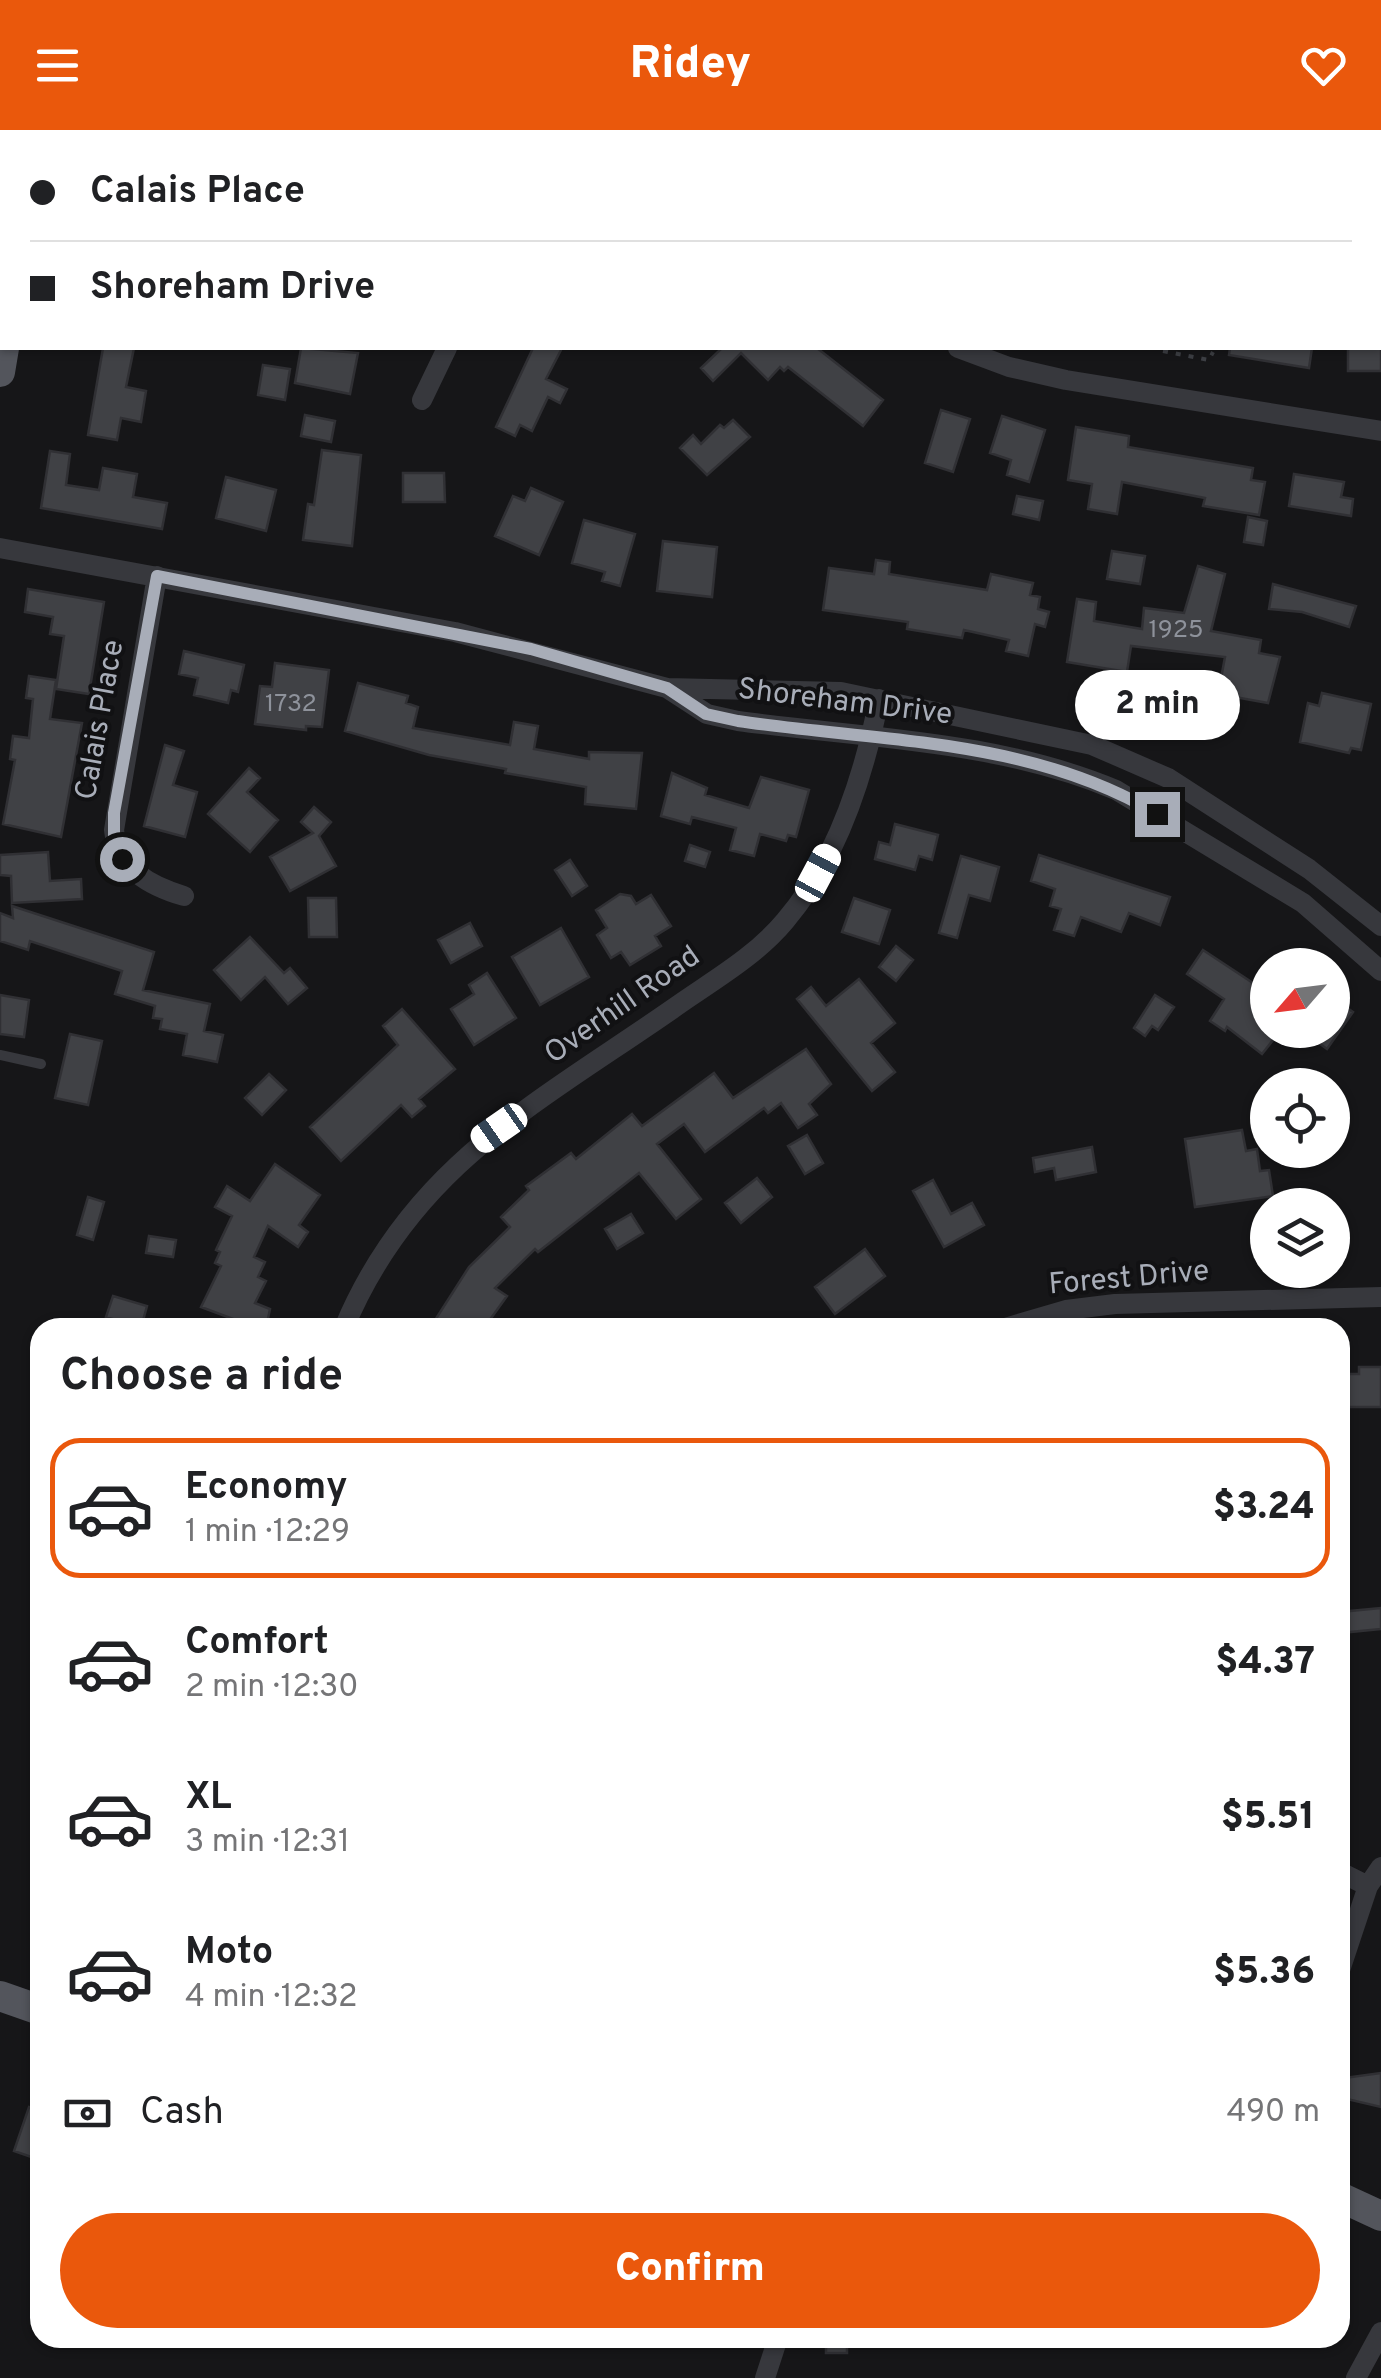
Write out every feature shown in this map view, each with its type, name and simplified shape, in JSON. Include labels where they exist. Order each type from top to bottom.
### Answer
[{"type":"main road","points":[[0,1996],[30,2006]]},
{"type":"main road","points":[[1350,2202],[1381,2216]]},
{"type":"street","points":[[422,400],[447,350]]},
{"type":"street","points":[[966,350],[1066,380],[1381,431]]},
{"type":"street","name":"Shoreham Drive","points":[[0,548],[454,632],[667,688],[797,688],[879,699],[1025,728],[1133,761],[1168,778],[1309,869],[1381,926]]},
{"type":"street","name":"Calais Place","points":[[157,576],[114,830],[122,859],[134,872],[150,884],[184,896]]},
{"type":"street","name":"Shoreham Drive","points":[[667,688],[706,714],[986,752],[1066,770],[1116,790],[1303,903],[1381,971]]},
{"type":"street","name":"Overhill Road","points":[[350,1318],[402,1224],[464,1156],[744,960],[786,920],[833,846],[872,738],[879,699]]},
{"type":"street","name":"Forest Drive","points":[[1038,1318],[1115,1304],[1381,1298]]},
{"type":"street","points":[[1350,1940],[1368,1886],[1381,1867]]},
{"type":"street","points":[[1350,1877],[1368,1886]]},
{"type":"street","points":[[1356,2378],[1381,2332]]},
{"type":"street","points":[[764,2378],[774,2348]]},
{"type":"lane","points":[[0,1055],[41,1064]]},
{"type":"path","points":[[1163,351],[1210,360],[1213,352]]},
{"type":"building","points":[[103,350],[134,350],[126,387],[146,391],[141,422],[121,418],[117,440],[88,435]]},
{"type":"building","points":[[301,350],[358,353],[350,394],[295,383]]},
{"type":"building","points":[[532,350],[561,350],[546,379],[567,389],[560,403],[548,397],[532,431],[520,425],[515,436],[496,427]]},
{"type":"building","points":[[720,350],[820,350],[883,400],[863,426],[788,367],[784,371],[780,367],[768,380],[741,353],[713,381],[701,368]]},
{"type":"building","points":[[1230,350],[1312,350],[1309,368],[1229,355]]},
{"type":"building","points":[[1348,350],[1381,350],[1381,371],[1348,371]]},
{"type":"building","points":[[263,365],[290,369],[285,400],[258,395]]},
{"type":"building","points":[[941,410],[970,419],[953,472],[925,463]]},
{"type":"building","points":[[305,415],[335,421],[331,442],[301,436]]},
{"type":"building","points":[[1002,416],[1045,430],[1029,482],[1007,475],[1011,460],[990,453]]},
{"type":"building","points":[[733,420],[750,437],[707,475],[680,448],[693,435],[701,444],[720,425],[724,428]]},
{"type":"building","points":[[1076,427],[1129,436],[1128,447],[1253,468],[1251,480],[1265,482],[1259,515],[1203,506],[1205,498],[1122,482],[1117,514],[1088,509],[1092,484],[1068,480]]},
{"type":"building","points":[[322,450],[361,455],[352,546],[303,540],[308,504],[314,505]]},
{"type":"building","points":[[50,451],[70,454],[66,485],[99,490],[103,468],[137,474],[133,497],[167,503],[162,529],[41,508]]},
{"type":"building","points":[[403,473],[444,473],[445,502],[403,502]]},
{"type":"building","points":[[1294,474],[1344,482],[1341,497],[1353,499],[1351,516],[1289,506]]},
{"type":"building","points":[[226,477],[276,490],[266,531],[216,518]]},
{"type":"building","points":[[531,488],[563,502],[539,555],[495,536],[513,496],[525,501]]},
{"type":"building","points":[[1017,496],[1043,501],[1039,520],[1013,514]]},
{"type":"building","points":[[1248,517],[1267,521],[1263,545],[1244,542]]},
{"type":"building","points":[[584,520],[635,534],[620,586],[602,581],[605,572],[572,563]]},
{"type":"building","points":[[663,541],[717,547],[712,597],[657,591]]},
{"type":"building","points":[[1112,551],[1145,556],[1140,584],[1107,579]]},
{"type":"building","points":[[876,560],[890,562],[889,574],[987,590],[991,574],[1033,583],[1030,595],[1040,597],[1038,609],[1049,612],[1045,627],[1035,624],[1028,656],[1006,651],[1009,640],[964,630],[962,638],[907,629],[908,622],[823,610],[829,568],[874,574]]},
{"type":"building","points":[[1198,566],[1225,574],[1211,631],[1261,640],[1259,653],[1280,657],[1268,703],[1218,694],[1225,657],[1131,646],[1127,672],[1067,662],[1077,599],[1096,602],[1094,621],[1142,629],[1144,608],[1184,613]]},
{"type":"building","points":[[1273,584],[1356,606],[1349,627],[1302,612],[1269,609]]},
{"type":"building","points":[[28,589],[104,602],[89,694],[56,689],[64,636],[50,634],[53,617],[25,612]]},
{"type":"building","points":[[184,651],[244,665],[238,692],[231,690],[228,703],[194,695],[198,678],[179,674]]},
{"type":"building","points":[[275,663],[329,670],[322,727],[306,726],[306,730],[255,724],[260,686],[272,687]]},
{"type":"building","points":[[29,676],[56,680],[50,719],[82,723],[61,837],[3,824],[15,760],[10,759],[13,736],[29,738],[33,699],[26,698]]},
{"type":"building","points":[[358,683],[408,696],[406,703],[418,707],[413,728],[510,745],[514,722],[538,726],[534,749],[589,759],[589,752],[642,753],[636,809],[585,804],[586,787],[505,773],[506,769],[429,755],[345,731]]},
{"type":"building","points":[[1322,693],[1371,704],[1361,750],[1351,748],[1349,753],[1300,742],[1308,703],[1319,706]]},
{"type":"building","points":[[165,745],[184,751],[173,785],[197,792],[185,837],[144,826]]},
{"type":"building","points":[[249,768],[260,778],[247,792],[278,820],[250,852],[208,814]]},
{"type":"building","points":[[672,773],[707,788],[705,795],[749,808],[761,777],[809,790],[796,837],[788,835],[786,841],[760,834],[754,856],[730,850],[736,828],[692,817],[690,824],[661,816]]},
{"type":"building","points":[[314,807],[331,822],[319,836],[336,866],[290,891],[270,857],[313,833],[301,822]]},
{"type":"building","points":[[895,824],[938,835],[932,860],[919,856],[915,870],[875,859],[879,842],[890,845]]},
{"type":"building","points":[[690,845],[710,852],[705,867],[685,861]]},
{"type":"building","points":[[48,852],[50,881],[81,879],[82,899],[12,903],[11,876],[0,875],[0,855]]},
{"type":"building","points":[[1039,855],[1170,897],[1160,925],[1129,913],[1121,932],[1081,917],[1074,936],[1054,930],[1061,909],[1050,906],[1055,889],[1031,881]]},
{"type":"building","points":[[961,856],[999,867],[990,901],[969,895],[957,938],[939,933]]},
{"type":"building","points":[[570,860],[587,886],[572,896],[555,870]]},
{"type":"building","points":[[620,894],[631,896],[636,904],[651,895],[671,926],[655,936],[661,946],[630,965],[621,952],[611,958],[597,935],[607,928],[596,910]]},
{"type":"building","points":[[308,898],[336,898],[337,937],[309,937]]},
{"type":"building","points":[[854,898],[890,910],[879,944],[842,932]]},
{"type":"building","points":[[12,906],[154,952],[143,990],[210,1004],[204,1031],[223,1035],[217,1062],[183,1055],[187,1034],[160,1029],[162,1019],[153,1018],[155,1006],[115,994],[122,971],[30,941],[28,950],[0,941],[0,913],[13,918]]},
{"type":"building","points":[[470,923],[482,946],[451,963],[438,940]]},
{"type":"building","points":[[561,928],[589,977],[540,1005],[512,957]]},
{"type":"building","points":[[250,937],[284,973],[290,968],[307,988],[288,1004],[265,977],[241,1000],[214,970]]},
{"type":"building","points":[[896,946],[913,960],[896,981],[879,967]]},
{"type":"building","points":[[1203,950],[1250,981],[1250,1045],[1227,1027],[1225,1031],[1210,1021],[1224,999],[1187,974]]},
{"type":"building","points":[[487,973],[516,1018],[474,1045],[451,1009],[474,994],[469,985]]},
{"type":"building","points":[[859,979],[895,1023],[871,1043],[895,1072],[872,1091],[797,999],[811,987],[826,1006]]},
{"type":"building","points":[[0,995],[29,1000],[24,1037],[0,1034]]},
{"type":"building","points":[[1155,995],[1174,1007],[1158,1030],[1152,1026],[1145,1036],[1134,1028]]},
{"type":"building","points":[[402,1009],[455,1069],[419,1099],[425,1106],[412,1117],[401,1105],[341,1161],[310,1127],[398,1045],[383,1026]]},
{"type":"building","points":[[70,1034],[102,1041],[88,1105],[55,1098]]},
{"type":"building","points":[[806,1049],[831,1084],[809,1104],[817,1115],[798,1128],[781,1103],[768,1113],[764,1108],[705,1152],[684,1124],[657,1144],[701,1199],[676,1219],[639,1173],[538,1252],[535,1249],[495,1288],[507,1296],[491,1318],[436,1318],[469,1267],[510,1227],[501,1217],[529,1190],[526,1186],[571,1153],[576,1159],[632,1114],[642,1126],[714,1073],[733,1098]]},
{"type":"building","points":[[269,1074],[286,1090],[262,1115],[245,1098]]},
{"type":"building","points":[[1242,1130],[1246,1151],[1250,1150],[1250,1168],[1269,1170],[1272,1188],[1250,1188],[1250,1199],[1195,1207],[1185,1139]]},
{"type":"building","points":[[807,1135],[823,1163],[805,1174],[788,1146]]},
{"type":"building","points":[[1092,1147],[1096,1172],[1056,1180],[1054,1168],[1035,1172],[1033,1158]]},
{"type":"building","points":[[275,1164],[320,1195],[299,1225],[308,1232],[298,1247],[268,1226],[254,1257],[265,1262],[258,1277],[266,1281],[255,1303],[270,1309],[268,1318],[230,1318],[201,1307],[221,1266],[215,1263],[220,1252],[216,1250],[232,1216],[215,1207],[227,1186],[250,1201]]},
{"type":"building","points":[[757,1178],[772,1197],[741,1223],[725,1203]]},
{"type":"building","points":[[933,1180],[951,1214],[972,1203],[984,1225],[944,1247],[913,1191]]},
{"type":"building","points":[[88,1197],[104,1202],[93,1240],[77,1235]]},
{"type":"building","points":[[631,1214],[643,1233],[617,1249],[605,1229]]},
{"type":"building","points":[[149,1236],[176,1240],[173,1257],[146,1253]]},
{"type":"building","points":[[865,1249],[885,1276],[835,1314],[815,1287]]},
{"type":"building","points":[[113,1296],[147,1306],[144,1318],[106,1317]]},
{"type":"building","points":[[1359,1367],[1381,1367],[1381,1407],[1350,1407],[1350,1374],[1359,1374]]},
{"type":"building","points":[[1381,1608],[1381,1629],[1350,1632],[1350,1611]]},
{"type":"building","points":[[1381,2073],[1381,2107],[1350,2100],[1350,2077]]},
{"type":"building","points":[[29,2107],[30,2157],[14,2151]]},
{"type":"building","points":[[826,2348],[847,2348],[847,2353],[826,2353]]},
{"type":"route","points":[[122,859],[115,843],[114,813],[157,576],[531,649],[667,688],[706,714],[738,721],[947,746],[1066,770],[1116,790],[1157,814]]}]
